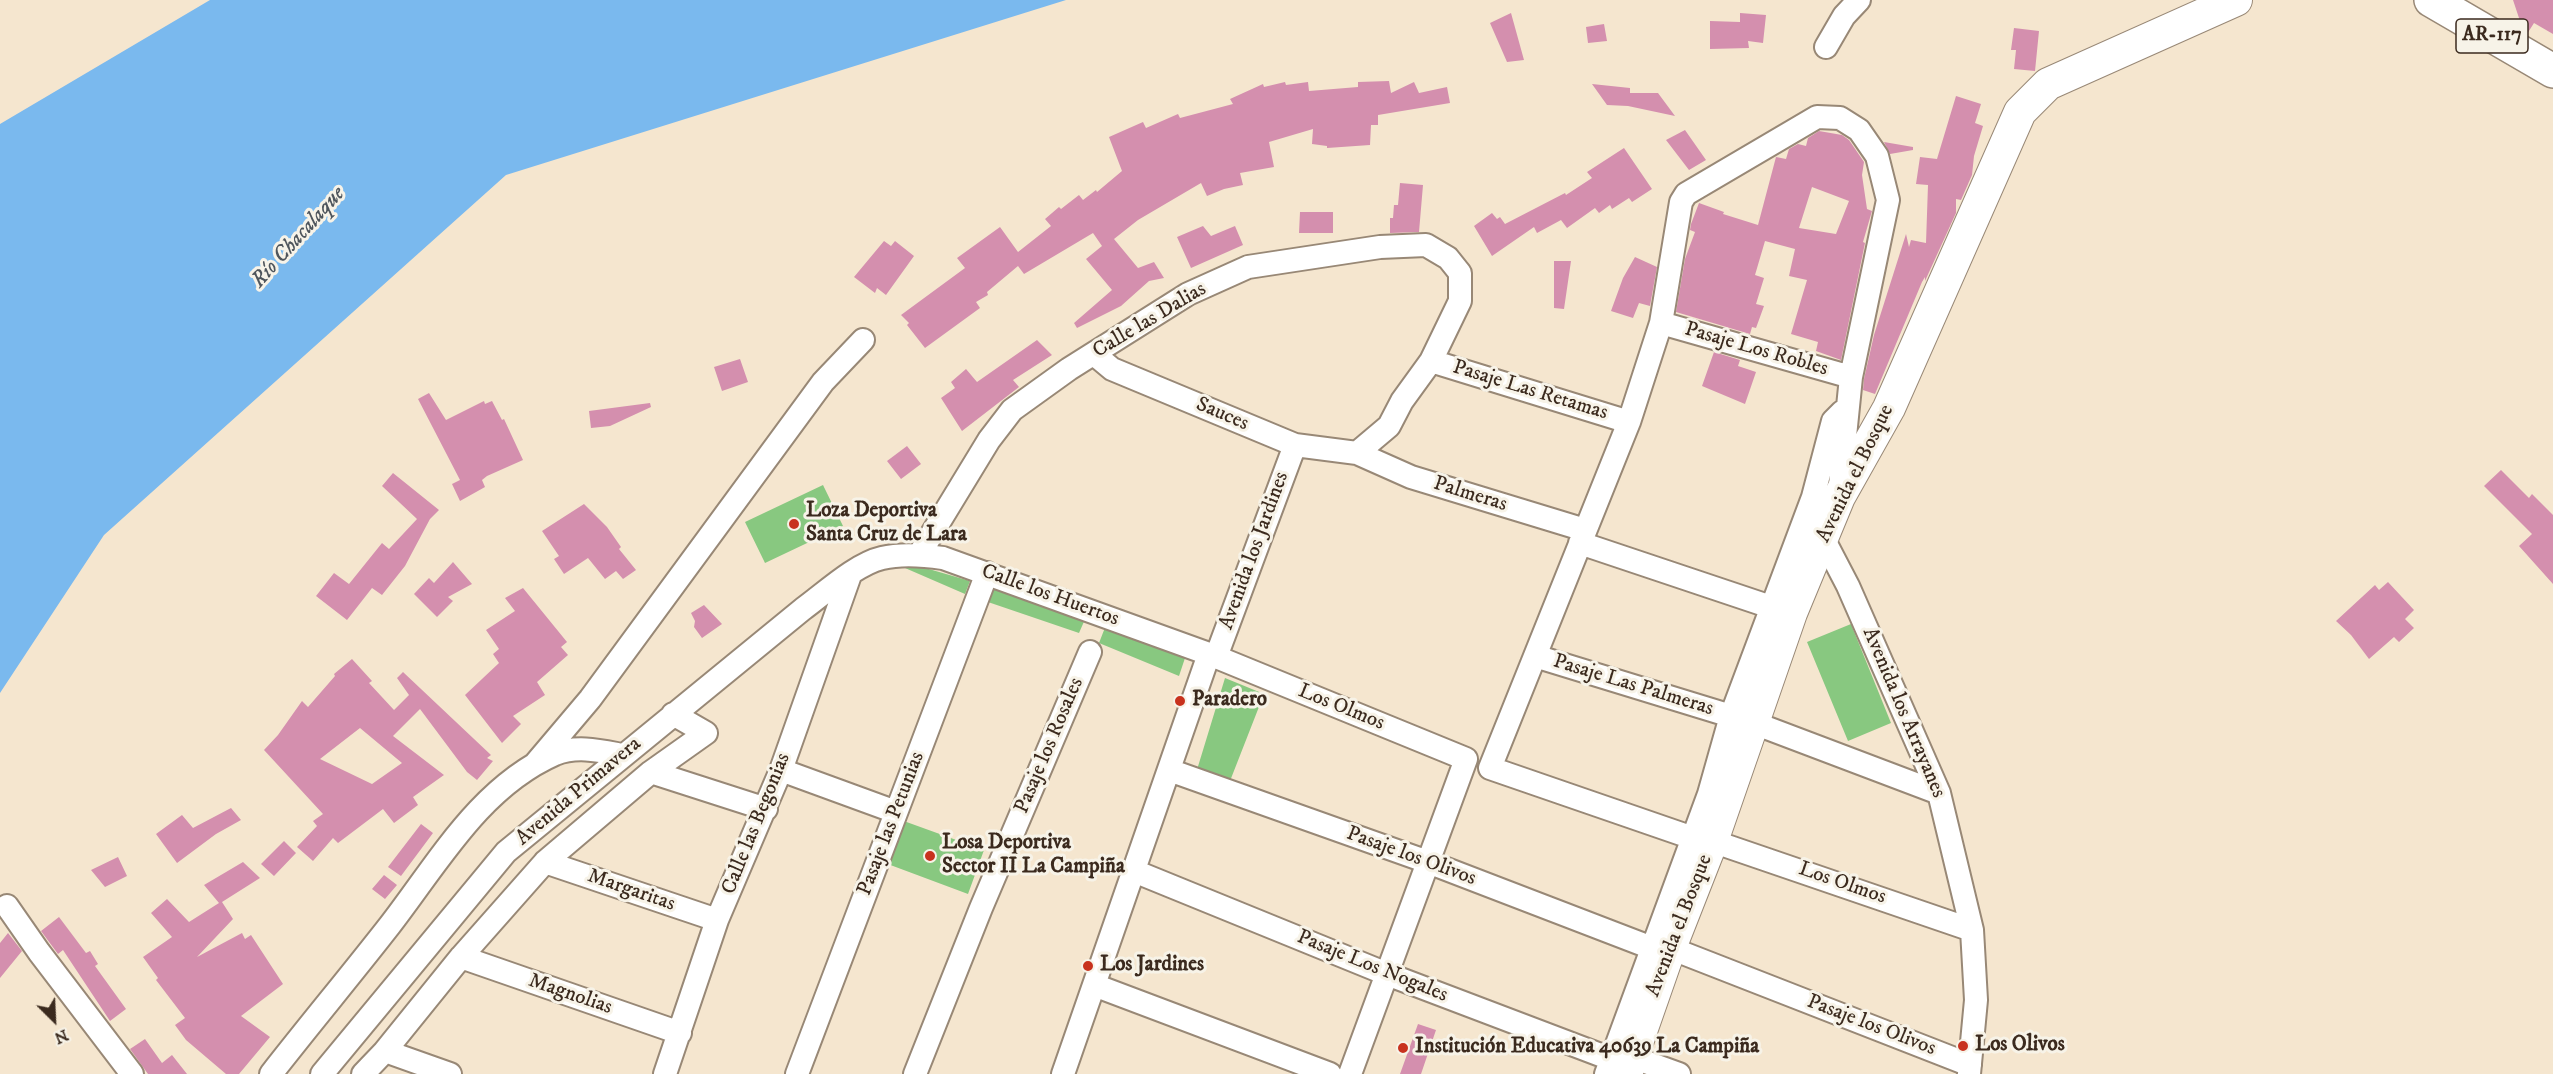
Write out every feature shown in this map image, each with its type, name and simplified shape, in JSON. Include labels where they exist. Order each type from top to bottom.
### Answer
[{"type":"main road","name":"AR-117","points":[[2431,0],[2553,71]]},
{"type":"street","points":[[1826,47],[1844,16],[1859,0]]},
{"type":"street","name":"Avenida el Bosque","points":[[1619,1066],[1717,798],[1742,719],[1791,613],[1839,497],[1889,408],[2020,112],[2048,84],[2236,0]]},
{"type":"street","points":[[1535,656],[1629,422],[1661,323],[1681,202],[1686,194],[1817,117],[1840,118],[1858,130],[1875,152],[1888,200],[1851,376],[1839,497]]},
{"type":"street","name":"Calle las Dalias","points":[[919,555],[989,440],[1011,410],[1188,294],[1248,267],[1380,247],[1426,245],[1448,258],[1460,273],[1460,302],[1431,361]]},
{"type":"street","name":"Pasaje Los Robles","points":[[1661,323],[1851,376]]},
{"type":"street","points":[[270,1074],[390,925],[478,808],[535,764],[590,699],[823,382],[863,340]]},
{"type":"street","name":"Sauces","points":[[1095,354],[1112,369],[1295,445],[1357,453]]},
{"type":"street","points":[[1357,453],[1389,426],[1402,401],[1431,361]]},
{"type":"street","name":"Pasaje Las Retamas","points":[[1431,361],[1629,422]]},
{"type":"street","points":[[1742,719],[1771,607],[1813,497],[1833,421],[1848,405]]},
{"type":"street","name":"Avenida los Jardines","points":[[1063,1074],[1169,770],[1295,445]]},
{"type":"street","name":"Palmeras","points":[[1357,453],[1411,477],[1583,537],[1771,607]]},
{"type":"street","name":"Avenida los Arrayanes","points":[[1823,538],[1848,586],[1940,793],[1972,930],[1976,1000],[1970,1069]]},
{"type":"street","name":"Calle los Huertos","points":[[881,558],[919,555],[943,558],[1213,656]]},
{"type":"street","name":"Avenida Primavera","points":[[322,1074],[506,852],[803,609],[850,575],[881,558]]},
{"type":"street","name":"Pasaje las Petunias","points":[[796,1074],[987,573]]},
{"type":"street","name":"Calle las Begonias","points":[[665,1074],[717,920],[766,809],[850,575]]},
{"type":"street","name":"Pasaje los Rosales","points":[[915,1074],[981,908],[1090,652]]},
{"type":"street","name":"Los Olmos","points":[[1213,656],[1466,759],[1428,862]]},
{"type":"street","name":"Los Olmos","points":[[1535,656],[1490,768],[1972,930]]},
{"type":"street","name":"Pasaje Las Palmeras","points":[[1535,656],[1742,719],[1940,793]]},
{"type":"street","points":[[363,1074],[385,1051],[460,957],[545,862],[651,772],[706,733],[673,714]]},
{"type":"street","points":[[535,764],[558,753],[588,748],[622,755]]},
{"type":"street","points":[[781,770],[896,813]]},
{"type":"street","name":"Pasaje los Olivos","points":[[1169,770],[1661,948],[1970,1069]]},
{"type":"street","points":[[651,772],[766,809]]},
{"type":"street","name":"Margaritas","points":[[545,862],[717,920]]},
{"type":"street","points":[[1350,1074],[1428,862]]},
{"type":"street","name":"Pasaje Los Nogales","points":[[1134,871],[1619,1066],[1679,1074]]},
{"type":"street","points":[[7,906],[132,1074]]},
{"type":"street","name":"Magnolias","points":[[460,957],[680,1033]]},
{"type":"street","points":[[1094,985],[1330,1074]]},
{"type":"street","points":[[385,1051],[450,1074]]},
{"type":"green space","name":"Loza Deportiva Santa Cruz de Lara","points":[[823,485],[843,526],[765,563],[745,522]]},
{"type":"green space","points":[[922,567],[970,581],[965,594],[905,568]]},
{"type":"green space","points":[[995,586],[1086,617],[1079,633],[985,601]]},
{"type":"green space","points":[[1851,624],[1891,723],[1848,741],[1807,642]]},
{"type":"green space","points":[[1106,625],[1185,658],[1179,676],[1099,643]]},
{"type":"green space","points":[[1225,678],[1264,694],[1230,781],[1196,773]]},
{"type":"green space","points":[[901,820],[984,850],[968,894],[885,863]]},
{"type":"water","name":"Río Chacalaque","points":[[210,0],[1066,0],[506,175],[104,535],[0,693],[0,124]]},
{"type":"building","points":[[2513,0],[2553,0],[2553,34],[2534,23],[2527,34],[2524,33]]},
{"type":"building","points":[[1511,13],[1524,60],[1507,62],[1490,23]]},
{"type":"building","points":[[1740,13],[1766,15],[1763,43],[1748,41],[1749,48],[1710,49],[1710,21],[1740,22]]},
{"type":"building","points":[[1604,24],[1607,41],[1588,43],[1586,27]]},
{"type":"building","points":[[2014,28],[2039,31],[2035,71],[2014,69],[2016,50],[2011,50]]},
{"type":"building","points":[[1389,81],[1391,93],[1414,82],[1419,93],[1447,87],[1450,103],[1378,115],[1378,125],[1371,125],[1370,145],[1327,148],[1327,146],[1312,144],[1313,129],[1269,142],[1274,167],[1240,173],[1243,185],[1207,196],[1201,183],[1138,220],[1114,239],[1138,268],[1154,262],[1164,278],[1149,281],[1121,306],[1077,328],[1074,323],[1112,290],[1086,259],[1102,246],[1093,233],[1024,274],[1018,266],[987,292],[988,295],[976,302],[980,308],[925,348],[901,315],[965,268],[957,258],[1000,227],[1018,252],[1051,226],[1045,219],[1059,207],[1061,209],[1079,195],[1083,200],[1096,190],[1097,192],[1122,171],[1109,137],[1143,122],[1146,128],[1178,114],[1180,118],[1233,104],[1230,99],[1263,84],[1264,87],[1285,82],[1286,85],[1308,82],[1309,91],[1358,87],[1358,82]]},
{"type":"building","points":[[1592,84],[1630,88],[1630,93],[1658,93],[1675,116],[1628,106],[1607,105]]},
{"type":"building","points":[[1956,96],[1981,104],[1975,123],[1983,126],[1974,156],[1972,175],[1961,200],[1956,199],[1956,213],[1925,281],[1925,277],[1922,282],[1875,394],[1863,390],[1864,379],[1874,335],[1906,234],[1909,247],[1911,240],[1926,243],[1928,185],[1916,184],[1920,157],[1937,159]]},
{"type":"building","points":[[1685,130],[1706,160],[1689,170],[1666,140]]},
{"type":"building","points":[[1819,131],[1842,135],[1849,140],[1864,162],[1862,175],[1867,209],[1872,211],[1863,242],[1865,243],[1841,360],[1816,351],[1818,342],[1791,334],[1807,280],[1789,276],[1795,249],[1765,241],[1755,275],[1764,278],[1756,304],[1764,306],[1756,328],[1752,327],[1750,334],[1676,312],[1685,259],[1695,232],[1690,230],[1691,224],[1699,203],[1724,212],[1723,214],[1758,225],[1776,157],[1786,159],[1789,149],[1798,144],[1806,146],[1808,138]],"holes":[[[1812,187],[1849,201],[1836,234],[1799,228]]]},
{"type":"building","points":[[1884,142],[1913,147],[1913,150],[1890,154]]},
{"type":"building","points":[[1624,148],[1652,189],[1632,202],[1629,198],[1612,209],[1610,205],[1599,213],[1595,208],[1567,228],[1561,220],[1537,233],[1534,227],[1492,256],[1474,226],[1492,213],[1497,219],[1500,217],[1505,224],[1565,193],[1566,195],[1592,178],[1587,172]]},
{"type":"building","points":[[1400,183],[1423,185],[1419,232],[1390,233],[1390,218],[1393,218],[1394,205],[1398,205]]},
{"type":"building","points":[[1300,212],[1333,212],[1333,233],[1299,233]]},
{"type":"building","points":[[1203,226],[1211,236],[1235,226],[1243,245],[1191,268],[1177,237]]},
{"type":"building","points":[[884,241],[891,246],[895,241],[914,256],[886,295],[877,288],[875,293],[854,277]]},
{"type":"building","points":[[1635,257],[1657,267],[1650,306],[1639,303],[1633,318],[1611,311],[1623,278]]},
{"type":"building","points":[[1554,261],[1571,261],[1564,309],[1554,308]]},
{"type":"building","points":[[1037,340],[1052,355],[1013,380],[1019,387],[962,431],[941,398],[955,388],[951,382],[966,369],[977,382]]},
{"type":"building","points":[[1714,352],[1740,360],[1738,366],[1756,372],[1745,404],[1702,386]]},
{"type":"building","points":[[740,359],[748,382],[722,391],[714,367]]},
{"type":"building","points":[[429,393],[446,420],[484,401],[485,404],[492,401],[502,420],[504,419],[523,460],[487,476],[482,480],[485,487],[460,501],[452,484],[460,480],[418,399]]},
{"type":"building","points":[[650,403],[651,407],[610,426],[591,428],[589,411]]},
{"type":"building","points":[[907,446],[921,464],[901,479],[887,461]]},
{"type":"building","points":[[2501,470],[2529,498],[2532,494],[2553,515],[2553,584],[2519,546],[2532,534],[2484,486]]},
{"type":"building","points":[[393,473],[439,510],[430,519],[405,566],[382,595],[372,588],[347,620],[316,596],[334,573],[349,584],[382,543],[389,549],[417,519],[382,486]]},
{"type":"building","points":[[584,504],[607,527],[621,547],[619,549],[636,570],[623,579],[616,571],[605,579],[588,558],[564,574],[554,559],[559,556],[542,531]]},
{"type":"building","points":[[453,562],[472,584],[448,597],[453,601],[437,617],[414,594],[429,578],[434,583]]},
{"type":"building","points":[[2388,582],[2414,610],[2405,619],[2414,628],[2399,642],[2394,637],[2369,659],[2351,635],[2336,621],[2375,585],[2379,590]]},
{"type":"building","points":[[523,588],[567,642],[561,647],[568,655],[537,682],[545,695],[513,716],[521,724],[502,743],[465,695],[499,663],[493,654],[499,649],[486,630],[515,611],[505,598]]},
{"type":"building","points":[[704,605],[722,624],[702,638],[694,627],[695,621],[691,613]]},
{"type":"building","points":[[352,659],[372,681],[369,683],[394,710],[409,695],[397,678],[403,672],[491,755],[487,758],[493,761],[477,780],[467,772],[420,709],[393,736],[444,775],[413,797],[418,805],[394,823],[383,809],[338,843],[333,838],[313,861],[297,847],[317,826],[313,821],[323,814],[264,750],[278,735],[302,701],[308,707],[335,676],[334,674]],"holes":[[[360,728],[402,763],[372,784],[320,759]]]},
{"type":"building","points":[[231,808],[241,820],[216,834],[177,863],[156,834],[182,815],[193,828]]},
{"type":"building","points":[[421,824],[433,833],[401,876],[388,867]]},
{"type":"building","points":[[284,841],[296,853],[274,876],[261,864]]},
{"type":"building","points":[[118,857],[127,876],[105,887],[91,870]]},
{"type":"building","points":[[243,862],[260,878],[222,902],[233,919],[197,957],[242,933],[245,939],[251,935],[283,984],[241,1016],[270,1037],[239,1074],[226,1074],[186,1040],[175,1025],[185,1018],[156,980],[158,978],[143,957],[172,937],[151,913],[167,899],[189,922],[219,903],[204,885]]},
{"type":"building","points":[[384,875],[397,885],[385,899],[372,889]]},
{"type":"building","points":[[59,917],[86,953],[90,951],[98,964],[95,966],[126,1009],[110,1021],[63,950],[58,954],[41,931]]},
{"type":"building","points":[[8,933],[22,951],[0,978],[0,943]]},
{"type":"building","points":[[1418,1024],[1436,1030],[1421,1074],[1400,1074]]},
{"type":"building","points":[[145,1039],[162,1063],[172,1055],[187,1074],[148,1074],[130,1049]]},
{"type":"place","name":"Loza Deportiva Santa Cruz de Lara","points":[[794,524]]},
{"type":"place","name":"Paradero","points":[[1180,701]]},
{"type":"place","name":"Losa Deportiva Sector II La Campiña","points":[[930,856]]},
{"type":"place","name":"Los Jardines","points":[[1088,966]]},
{"type":"place","name":"Los Olivos","points":[[1963,1046]]},
{"type":"place","name":"Institución Educativa 40639 La Campiña","points":[[1403,1048]]}]
